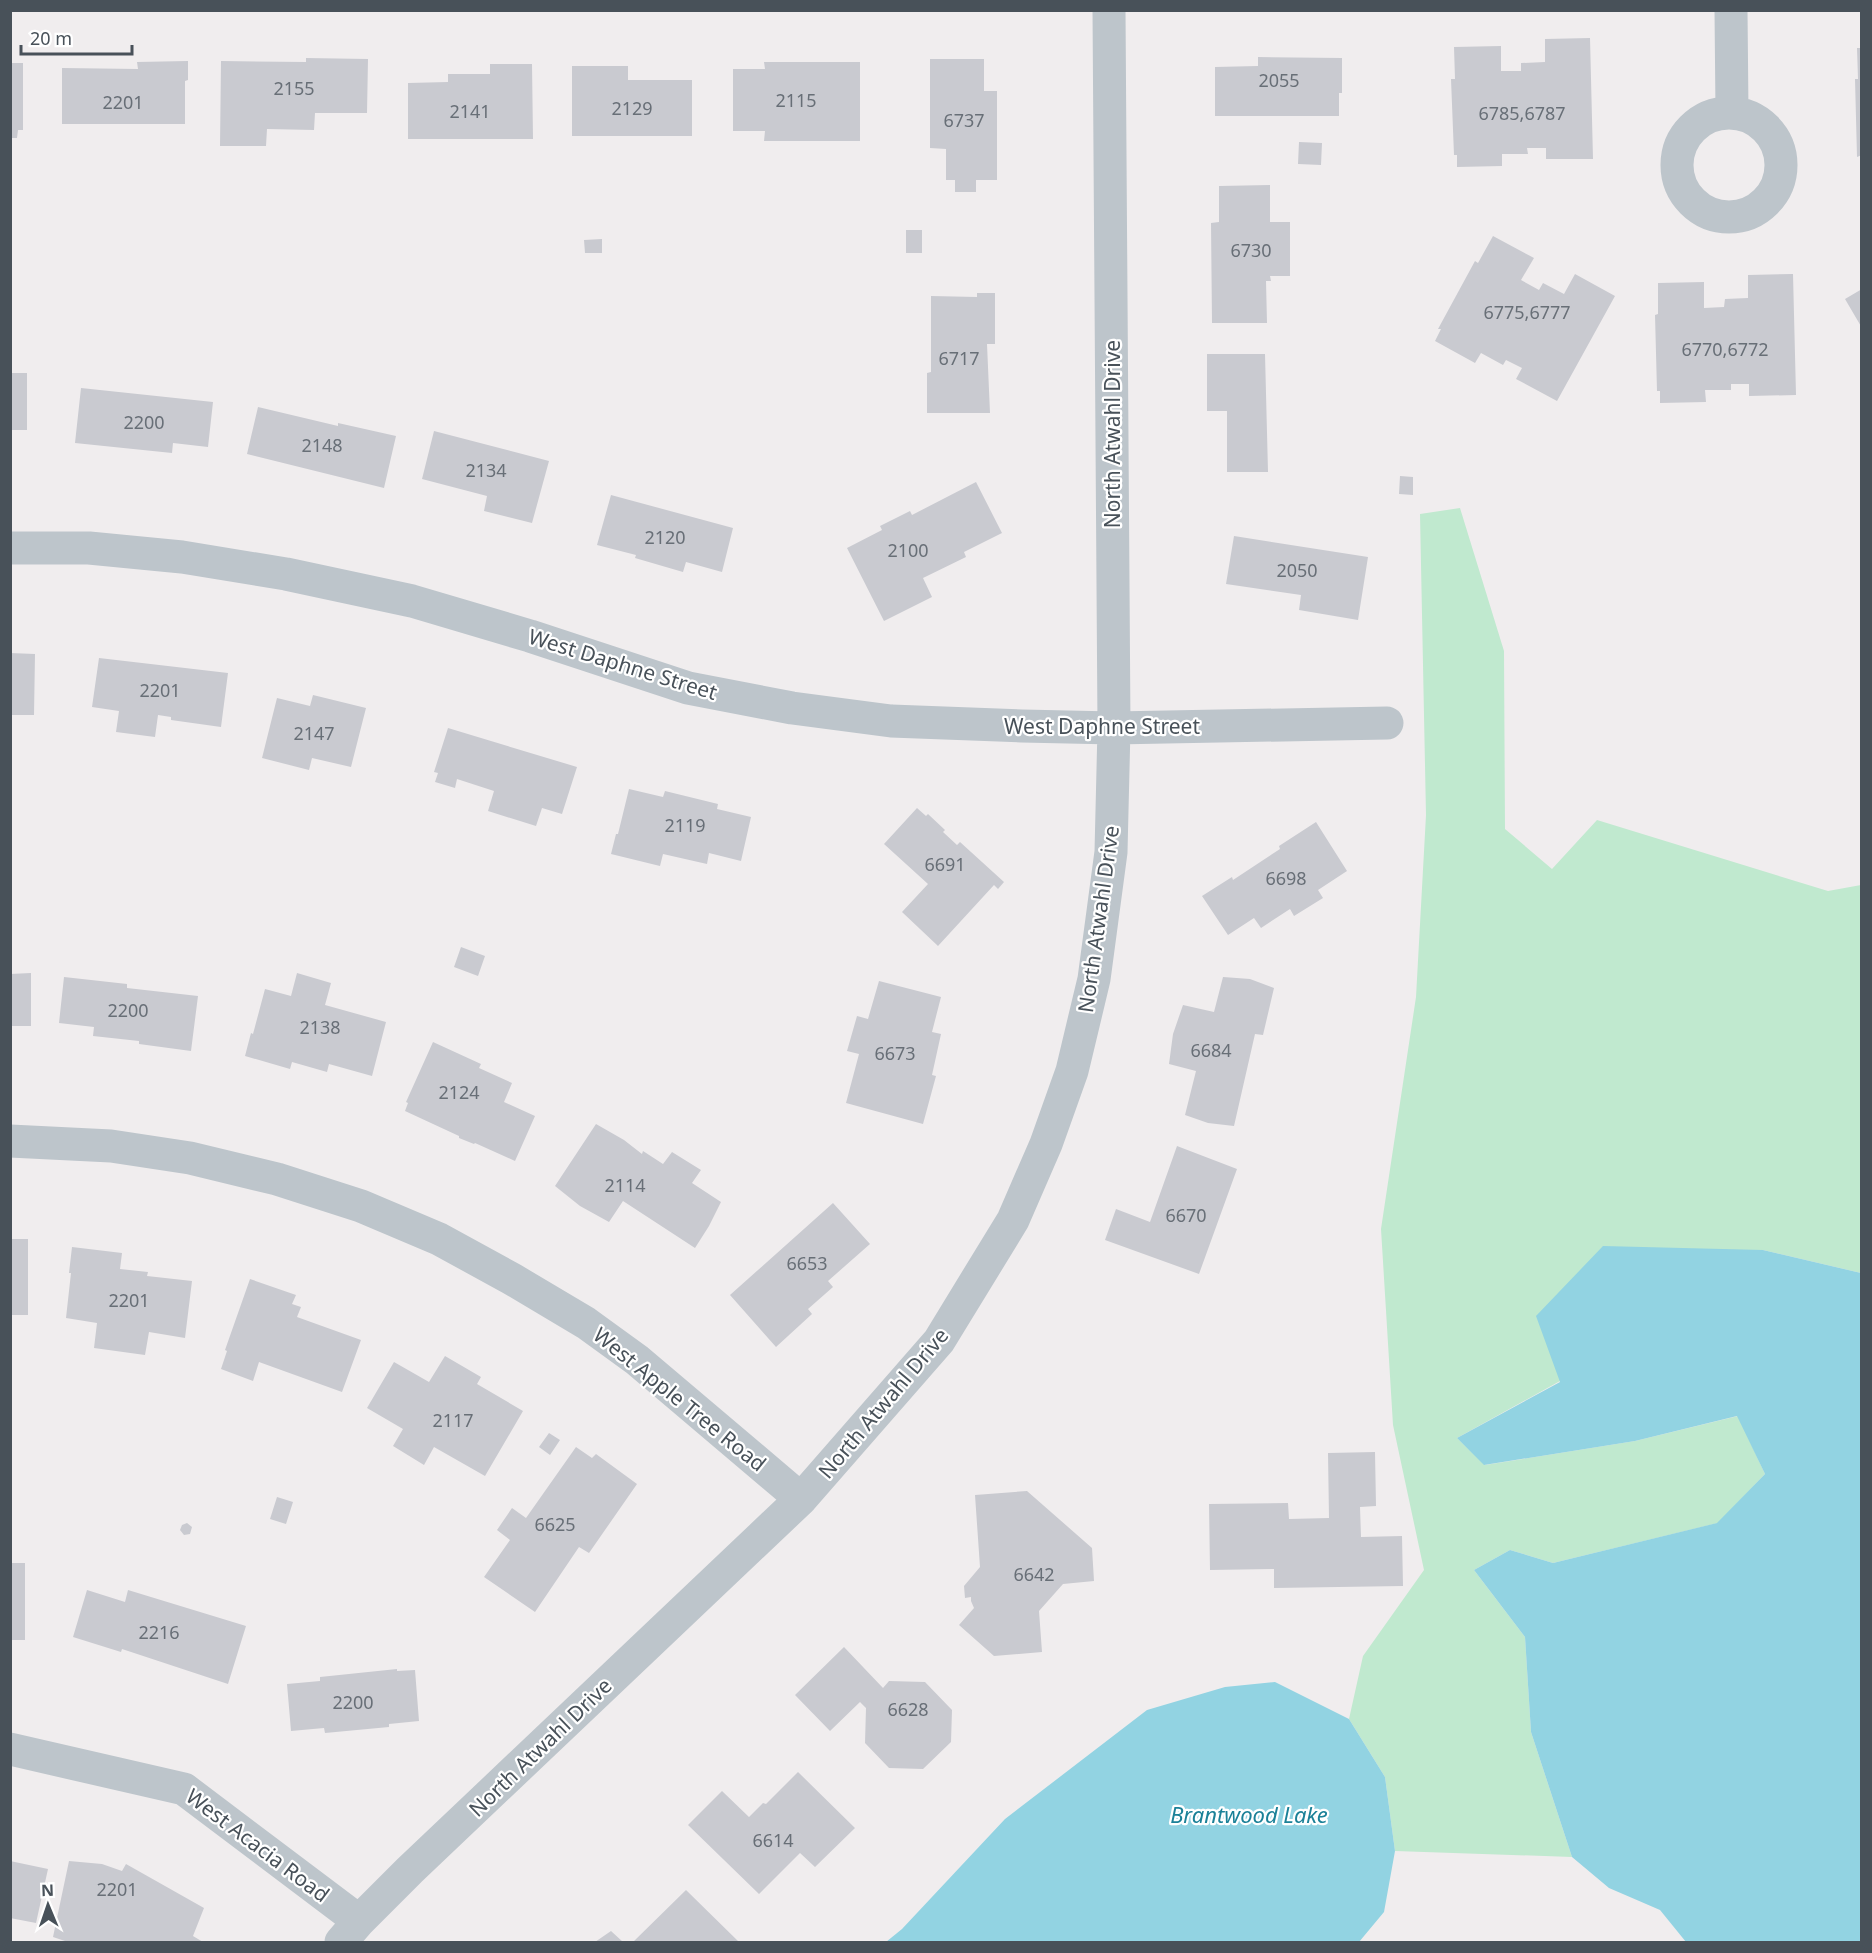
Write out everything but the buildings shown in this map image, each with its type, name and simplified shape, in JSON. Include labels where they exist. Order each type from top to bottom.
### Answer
[{"type":"street","name":"North Atwahl Drive","points":[[350,1932],[427,1854],[801,1499],[939,1341],[1013,1220],[1046,1144],[1072,1071],[1094,979],[1111,852],[1114,728],[1109,10]]},
{"type":"street","points":[[1731,10],[1732,112]]},
{"type":"street","name":"West Daphne Street","points":[[10,548],[89,548],[182,557],[286,574],[412,601],[530,636],[688,688],[792,708],[891,721],[1114,728],[1387,723]]},
{"type":"street","name":"West Apple Tree Road","points":[[10,1141],[111,1146],[190,1158],[277,1179],[361,1206],[439,1239],[586,1323],[637,1360],[801,1499]]},
{"type":"street","name":"West Acacia Road","points":[[10,1749],[184,1789],[350,1932]]},
{"type":"green space","points":[[1460,508],[1504,651],[1505,829],[1552,869],[1597,820],[1828,891],[1861,885],[1861,1273],[1763,1250],[1560,1381],[1457,1438],[1485,1465],[1635,1441],[1738,1416],[1765,1474],[1718,1523],[1553,1563],[1510,1550],[1474,1570],[1525,1637],[1531,1732],[1572,1857],[1395,1851],[1385,1777],[1349,1719],[1363,1656],[1424,1570],[1393,1425],[1381,1229],[1416,997],[1426,815],[1420,514]]},
{"type":"water","points":[[1603,1246],[1763,1250],[1861,1273],[1861,1942],[1686,1942],[1660,1910],[1609,1888],[1572,1857],[1531,1732],[1525,1637],[1474,1570],[1510,1550],[1553,1563],[1717,1523],[1765,1474],[1737,1416],[1635,1441],[1484,1465],[1457,1438],[1560,1382],[1536,1316]]},
{"type":"water","name":"Brantwood Lake","points":[[1275,1682],[1349,1719],[1385,1777],[1395,1851],[1384,1912],[1359,1942],[886,1942],[902,1929],[1005,1819],[1147,1710],[1225,1687]]}]
